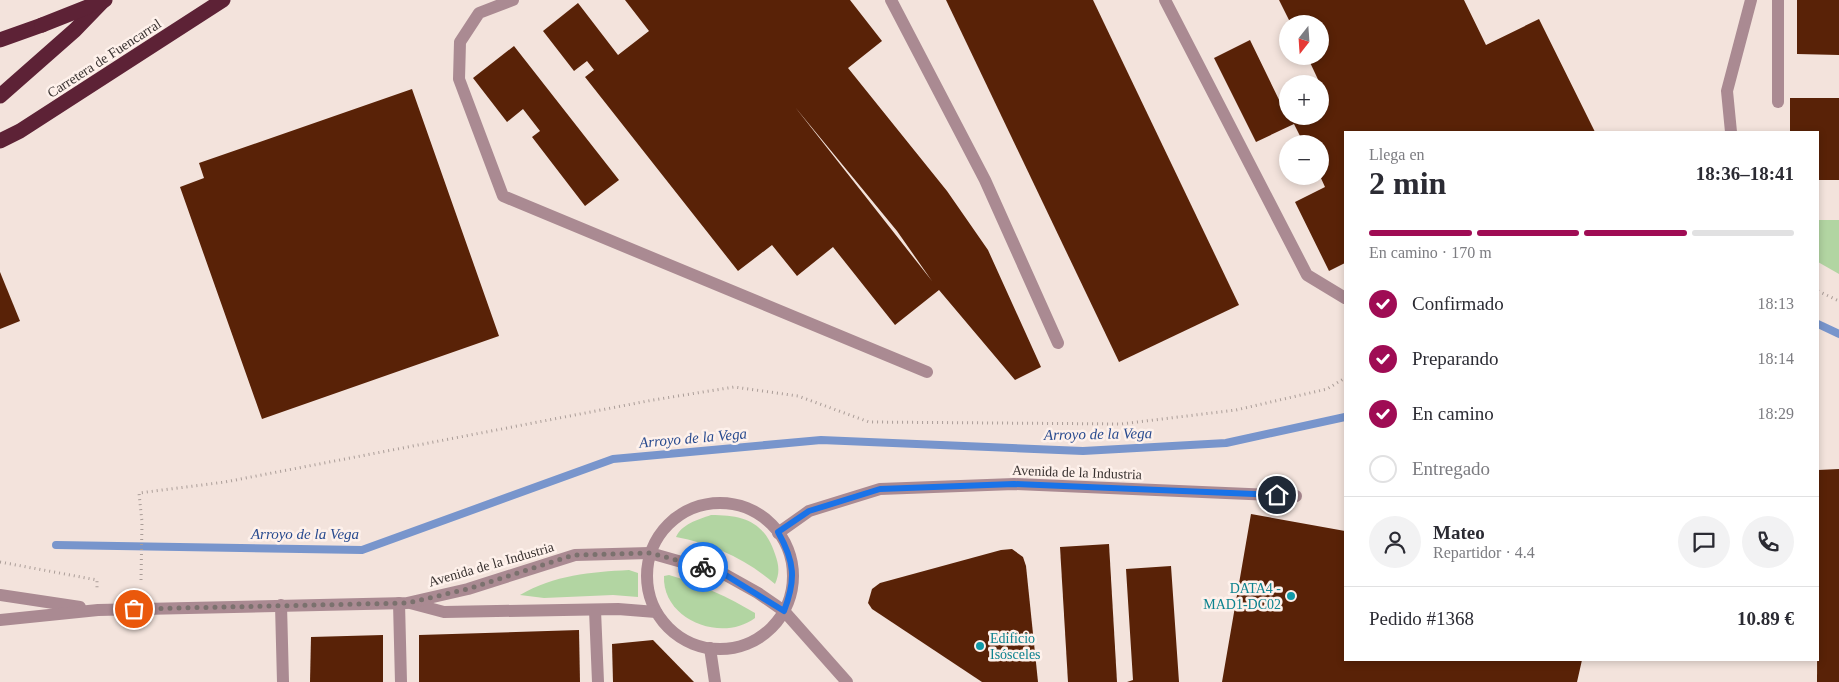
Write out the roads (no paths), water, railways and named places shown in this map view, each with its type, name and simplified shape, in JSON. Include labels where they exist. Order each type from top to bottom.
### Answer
[{"type":"highway","points":[[0,40],[104,0]]},
{"type":"highway","points":[[0,96],[75,30],[104,0]]},
{"type":"highway","name":"Carretera de Fuencarral","points":[[0,141],[20,131],[223,0]]},
{"type":"street","points":[[513,0],[479,13],[460,42],[459,79],[503,196],[927,372]]},
{"type":"street","points":[[891,0],[985,180],[1058,343]]},
{"type":"street","points":[[1165,0],[1307,276],[1344,297]]},
{"type":"street","points":[[1731,131],[1727,91],[1751,0]]},
{"type":"street","points":[[1778,0],[1778,102]]},
{"type":"street","name":"Avenida de la Industria","points":[[778,532],[809,511],[880,489],[1014,484],[1296,496]]},
{"type":"street","points":[[720,503],[742,506],[762,516],[778,532],[788,550],[793,571],[792,592],[784,611],[771,628],[752,641],[732,648],[710,648],[682,638],[670,629],[656,612],[648,593],[646,573],[650,553],[661,532],[677,517],[697,506],[720,503]]},
{"type":"street","name":"Avenida de la Industria","points":[[0,620],[98,610],[403,603],[468,589],[574,555],[650,553],[724,574],[784,611],[848,682]]},
{"type":"street","name":"Avenida de la Industria","points":[[0,595],[98,610]]},
{"type":"street","points":[[400,682],[403,603],[444,612],[595,610],[656,612]]},
{"type":"street","points":[[281,605],[284,682]]},
{"type":"street","points":[[595,610],[598,682]]},
{"type":"street","points":[[710,648],[715,682]]},
{"type":"waterway","name":"Arroyo de la Vega","points":[[1819,324],[1839,334]]},
{"type":"waterway","name":"Arroyo de la Vega","points":[[56,545],[362,550],[613,459],[821,440],[1083,451],[1226,443],[1344,417]]},
{"type":"place","name":"DATA4 - MAD1-DC02","points":[[1291,596]]},
{"type":"place","name":"Edificio Isósceles","points":[[980,646]]}]
